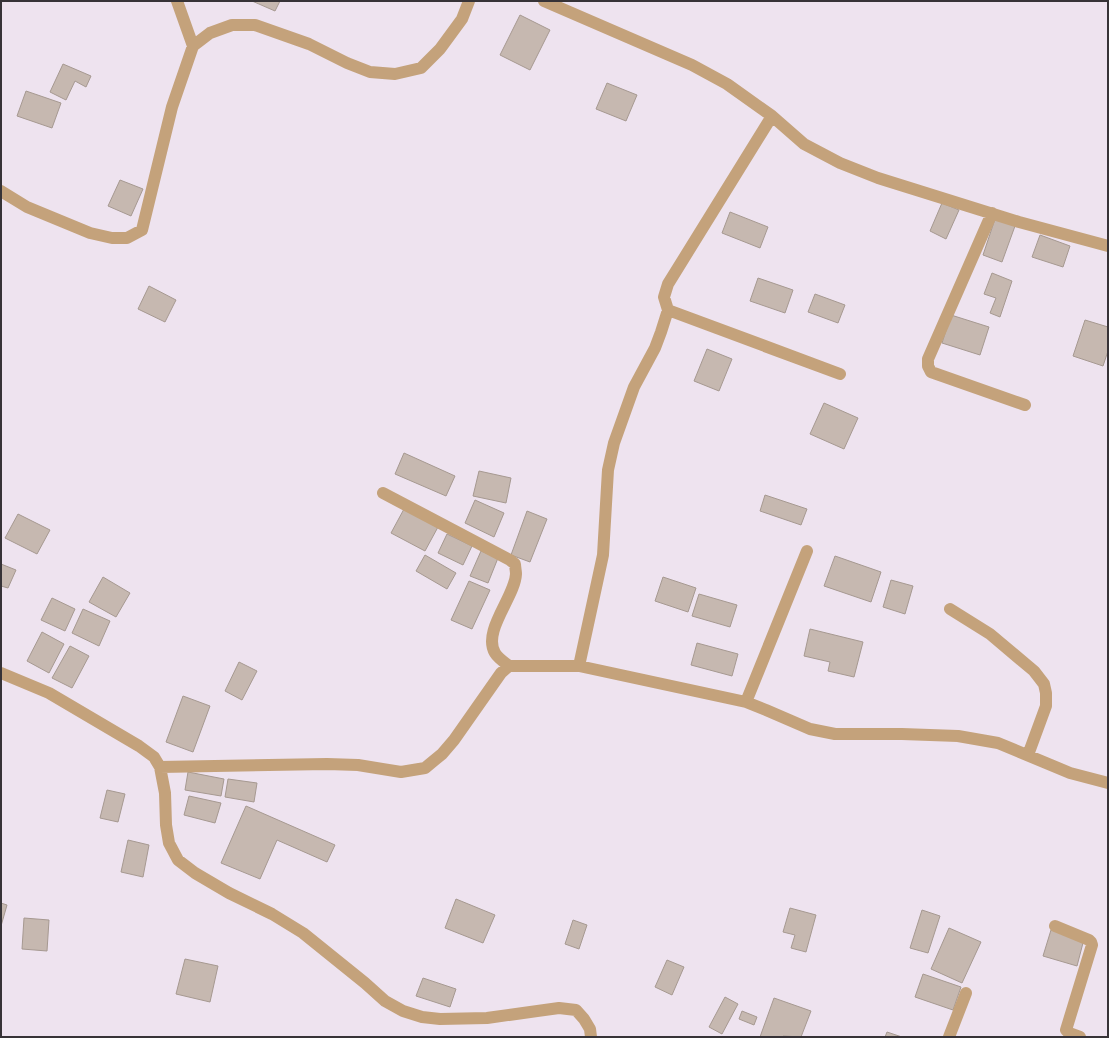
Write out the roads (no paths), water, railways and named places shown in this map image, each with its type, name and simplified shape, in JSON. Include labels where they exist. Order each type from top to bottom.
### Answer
[{"type":"street","points":[[177,1],[193,46]]},
{"type":"street","points":[[1,191],[27,208],[90,233],[112,238],[127,238],[142,230],[172,107],[193,46],[210,32],[232,25],[255,25],[309,44],[347,63],[370,72],[395,74],[421,68],[440,49],[462,19],[470,1]]},
{"type":"street","points":[[544,1],[692,65],[727,84],[772,116],[804,144],[840,163],[878,178],[1019,222],[1108,246]]},
{"type":"street","points":[[579,666],[603,554],[608,470],[614,443],[634,387],[655,348],[668,310],[664,297],[668,284],[772,116]]},
{"type":"street","points":[[992,213],[928,359],[928,366],[931,372],[1024,405]]},
{"type":"street","points":[[668,310],[840,374]]},
{"type":"street","points":[[384,493],[515,564],[516,574],[514,584],[493,634],[492,646],[496,654],[508,666],[579,666],[746,702],[810,730],[835,734],[958,736],[998,743],[1070,773],[1108,783]]},
{"type":"street","points":[[746,702],[807,551]]},
{"type":"street","points":[[950,609],[990,634],[1034,671],[1044,684],[1046,706],[1028,755]]},
{"type":"street","points":[[160,767],[327,764],[358,765],[401,772],[425,768],[442,754],[454,740],[501,673],[508,666]]},
{"type":"street","points":[[1,673],[49,693],[117,733],[154,757],[160,767],[165,793],[166,825],[170,843],[178,860],[195,873],[229,893],[272,914],[303,933],[365,982],[386,1001],[403,1011],[422,1017],[440,1019],[487,1018],[559,1008],[576,1010],[590,1029],[591,1037]]},
{"type":"street","points":[[1055,926],[1092,942],[1066,1030],[1069,1033],[1080,1037]]},
{"type":"street","points":[[949,1037],[966,993]]}]
